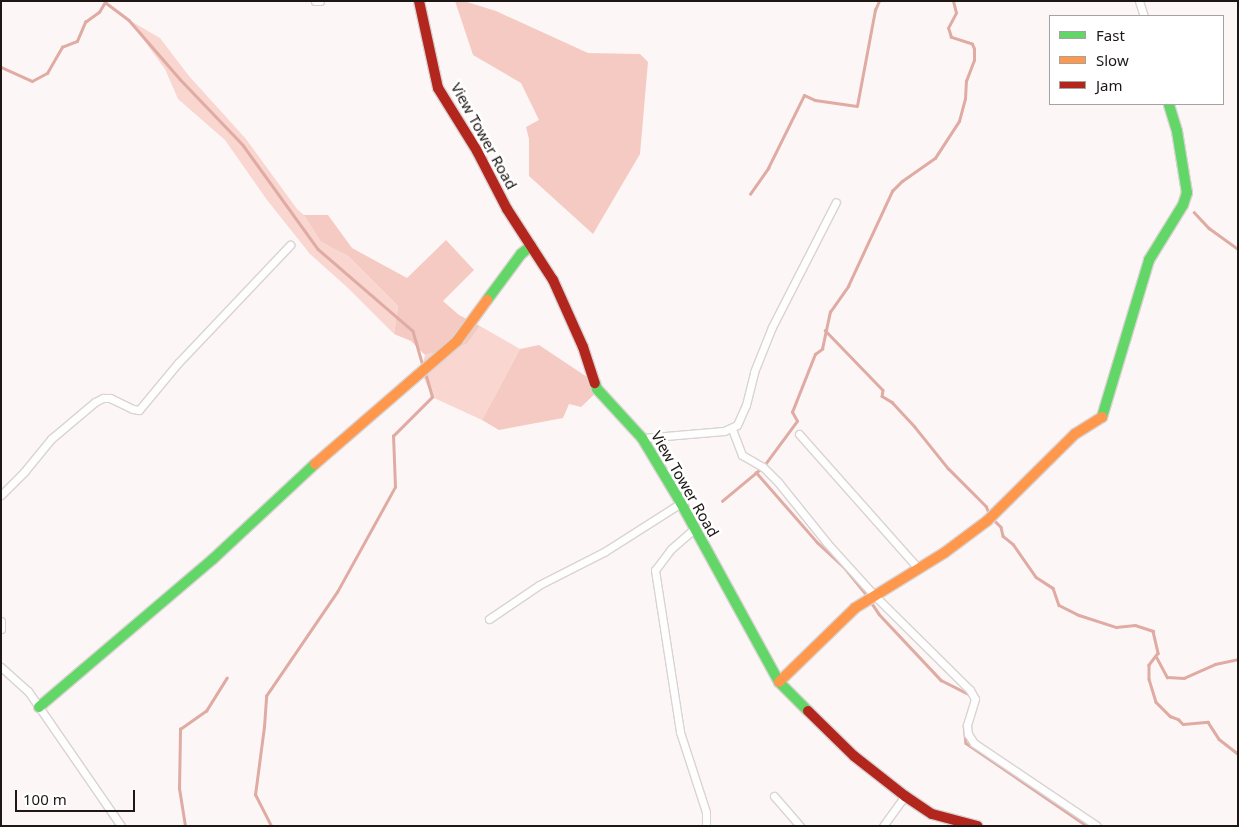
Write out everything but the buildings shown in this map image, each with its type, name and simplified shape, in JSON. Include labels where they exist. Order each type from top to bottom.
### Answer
[{"type":"street","points":[[315,1],[320,1]]},
{"type":"street","name":"View Tower Road","points":[[419,1],[438,88],[463,126],[507,209],[553,280],[583,348],[597,389],[642,438],[681,502],[779,682],[854,756],[904,796],[932,814],[977,826]]},
{"type":"street","points":[[1139,1],[1144,15]]},
{"type":"street","points":[[779,682],[855,608],[944,553],[987,521],[1075,434],[1103,417],[1149,260],[1183,205],[1187,193],[1177,131],[1169,105]]},
{"type":"street","points":[[642,438],[732,429],[737,424],[746,405],[754,372],[772,327],[836,202]]},
{"type":"street","points":[[1,495],[24,472],[51,439],[95,402],[103,398],[110,398],[139,410],[178,363],[290,245]]},
{"type":"street","points":[[39,707],[213,559],[294,482],[440,357],[457,341],[521,254],[531,246]]},
{"type":"street","points":[[732,429],[742,455],[763,467],[778,482],[826,543],[874,595],[970,690],[975,699],[967,725],[968,734],[974,743],[1097,826]]},
{"type":"street","points":[[800,434],[918,568]]},
{"type":"street","points":[[489,619],[539,584],[604,552],[681,502]]},
{"type":"street","points":[[694,529],[671,549],[655,570],[680,732],[706,812],[706,826]]},
{"type":"street","points":[[1,621],[1,629]]},
{"type":"street","points":[[1,667],[28,692],[121,826]]},
{"type":"street","points":[[774,796],[800,826]]},
{"type":"street","points":[[883,826],[904,796]]},
{"type":"shaded area","points":[[455,1],[464,1],[496,11],[588,53],[640,54],[648,62],[640,154],[593,234],[529,176],[529,139],[526,127],[539,120],[521,83],[473,55]]},
{"type":"shaded area","points":[[129,20],[160,38],[189,76],[246,139],[297,209],[304,215],[321,242],[348,256],[398,306],[394,334],[348,288],[310,254],[267,200],[225,140],[178,99],[165,69]]},
{"type":"shaded area","points":[[304,215],[328,215],[352,248],[407,278],[446,240],[474,270],[443,301],[459,315],[480,326],[467,344],[425,355],[411,341],[394,334],[398,306],[348,256],[321,242]]},
{"type":"shaded area","points":[[480,326],[520,349],[482,420],[432,397],[421,371],[425,355],[467,344]]},
{"type":"shaded area","points":[[539,345],[602,387],[581,407],[569,404],[563,418],[499,430],[482,420],[520,349]]},
{"type":"waterway","points":[[750,194],[768,168],[804,95],[815,100],[857,106],[875,10],[879,1]]},
{"type":"waterway","points":[[722,501],[763,467],[797,421],[792,412],[815,354],[822,349],[830,312],[848,286],[892,191],[902,181],[935,158],[959,121],[965,99],[966,81],[974,60],[974,49],[972,44],[951,37],[948,28],[956,13],[953,1]]},
{"type":"waterway","points":[[1,67],[32,81],[47,73],[62,47],[77,41],[85,22],[99,12],[105,2],[129,20],[180,79],[243,145],[318,249],[413,331],[423,366]]},
{"type":"waterway","points":[[1194,212],[1209,228],[1238,249]]},
{"type":"waterway","points":[[825,330],[883,390],[882,396],[892,402],[915,427],[948,468],[986,506],[990,515]]},
{"type":"waterway","points":[[271,826],[255,795],[266,696],[337,592],[395,487],[393,436],[432,397],[425,372]]},
{"type":"waterway","points":[[756,472],[817,542],[844,567],[868,597]]},
{"type":"waterway","points":[[993,519],[1001,527],[1003,536],[1013,544],[1036,577],[1053,588],[1059,605],[1079,615],[1116,627],[1135,625],[1153,631],[1158,653],[1149,665],[1149,679],[1156,702],[1170,716],[1178,719],[1183,724],[1208,722],[1219,739],[1238,754]]},
{"type":"waterway","points":[[871,602],[879,614],[941,680],[970,695]]},
{"type":"waterway","points":[[1156,656],[1167,677],[1184,678],[1215,664],[1238,659]]},
{"type":"waterway","points":[[185,826],[179,789],[180,729],[206,711],[227,678]]},
{"type":"waterway","points":[[964,725],[966,743],[1087,826]]},
{"type":"traffic: fast","points":[[1102,417],[1149,260],[1183,205],[1187,193],[1177,131],[1169,105]]},
{"type":"traffic: fast","points":[[487,300],[521,254],[531,246]]},
{"type":"traffic: fast","points":[[595,383],[597,389],[642,438],[681,503],[779,682],[808,711]]},
{"type":"traffic: fast","points":[[39,707],[213,559],[315,464]]},
{"type":"traffic: slow","points":[[315,464],[457,341],[487,300]]},
{"type":"traffic: slow","points":[[779,682],[855,608],[944,553],[987,521],[1075,434],[1102,417]]},
{"type":"traffic: jam","points":[[419,1],[438,88],[477,151],[507,209],[553,280],[583,347],[595,383]]},
{"type":"traffic: jam","points":[[808,711],[854,756],[905,796],[932,814],[977,826]]}]
